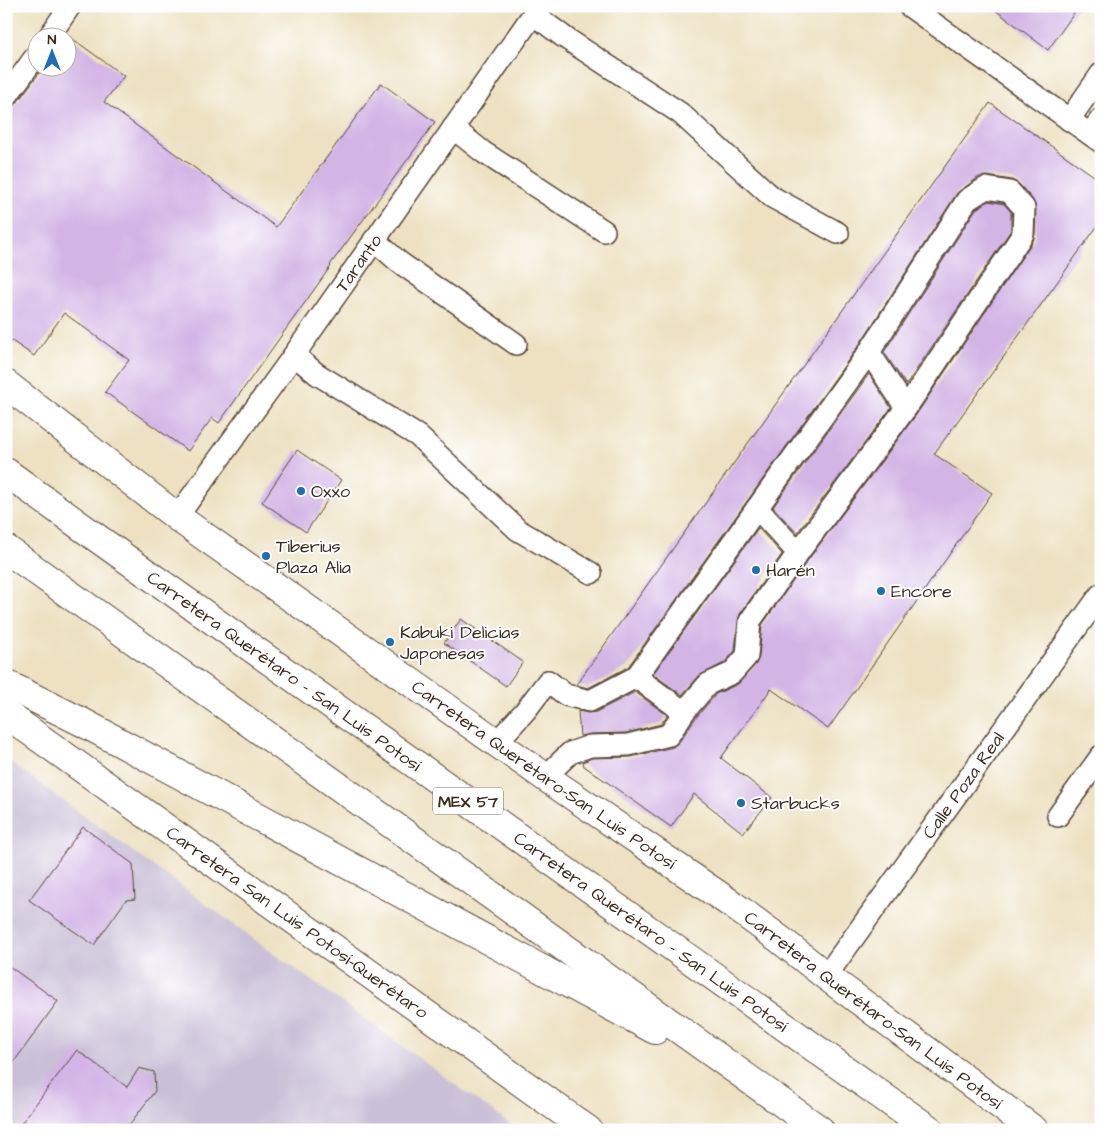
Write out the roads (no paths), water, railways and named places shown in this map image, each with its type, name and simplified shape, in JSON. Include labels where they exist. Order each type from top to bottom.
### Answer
[{"type":"main road","name":"Carretera Querétaro-San Luis Potosí","points":[[6,384],[177,517],[545,777],[733,906],[1034,1130]]},
{"type":"main road","name":"Carretera Querétaro - San Luis Potosí","points":[[6,472],[930,1130]]},
{"type":"main road","points":[[6,549],[820,1130]]},
{"type":"main road","points":[[6,684],[82,722],[759,1086]]},
{"type":"main road","name":"Carretera San Luis Potosí-Querétaro","points":[[6,714],[588,1130]]},
{"type":"street","points":[[55,28],[70,6]]},
{"type":"street","points":[[909,6],[1069,120],[1097,132]]},
{"type":"street","points":[[536,10],[564,37],[680,113],[772,197],[838,233]]},
{"type":"street","name":"Taranto","points":[[177,517],[294,355],[536,10]]},
{"type":"street","points":[[6,97],[28,66]]},
{"type":"street","points":[[1069,120],[1101,74]]},
{"type":"street","points":[[453,128],[483,152],[604,231]]},
{"type":"street","points":[[496,742],[526,710],[548,681],[566,695],[590,701],[636,677],[869,352],[967,200],[986,188],[1010,192],[1024,208],[1023,234],[906,408],[750,621],[747,656],[732,673],[708,684],[684,712],[669,735],[628,745],[590,746],[570,753],[545,777]]},
{"type":"street","points":[[374,240],[399,262],[516,344]]},
{"type":"street","points":[[869,352],[906,408]]},
{"type":"street","points":[[294,355],[317,374],[418,436],[518,530],[590,573]]},
{"type":"street","points":[[757,508],[798,553]]},
{"type":"street","name":"Calle Poza Real","points":[[826,976],[1101,594]]},
{"type":"street","points":[[636,677],[684,712]]},
{"type":"street","points":[[1058,816],[1099,764]]},
{"type":"place","name":"Oxxo","points":[[301,491]]},
{"type":"place","name":"Tiberius Plaza Alia","points":[[266,556]]},
{"type":"place","name":"Harén","points":[[756,570]]},
{"type":"place","name":"Encore","points":[[881,591]]},
{"type":"place","name":"Kabuki Delicias Japonesas","points":[[390,642]]},
{"type":"place","name":"Starbucks","points":[[741,803]]}]
